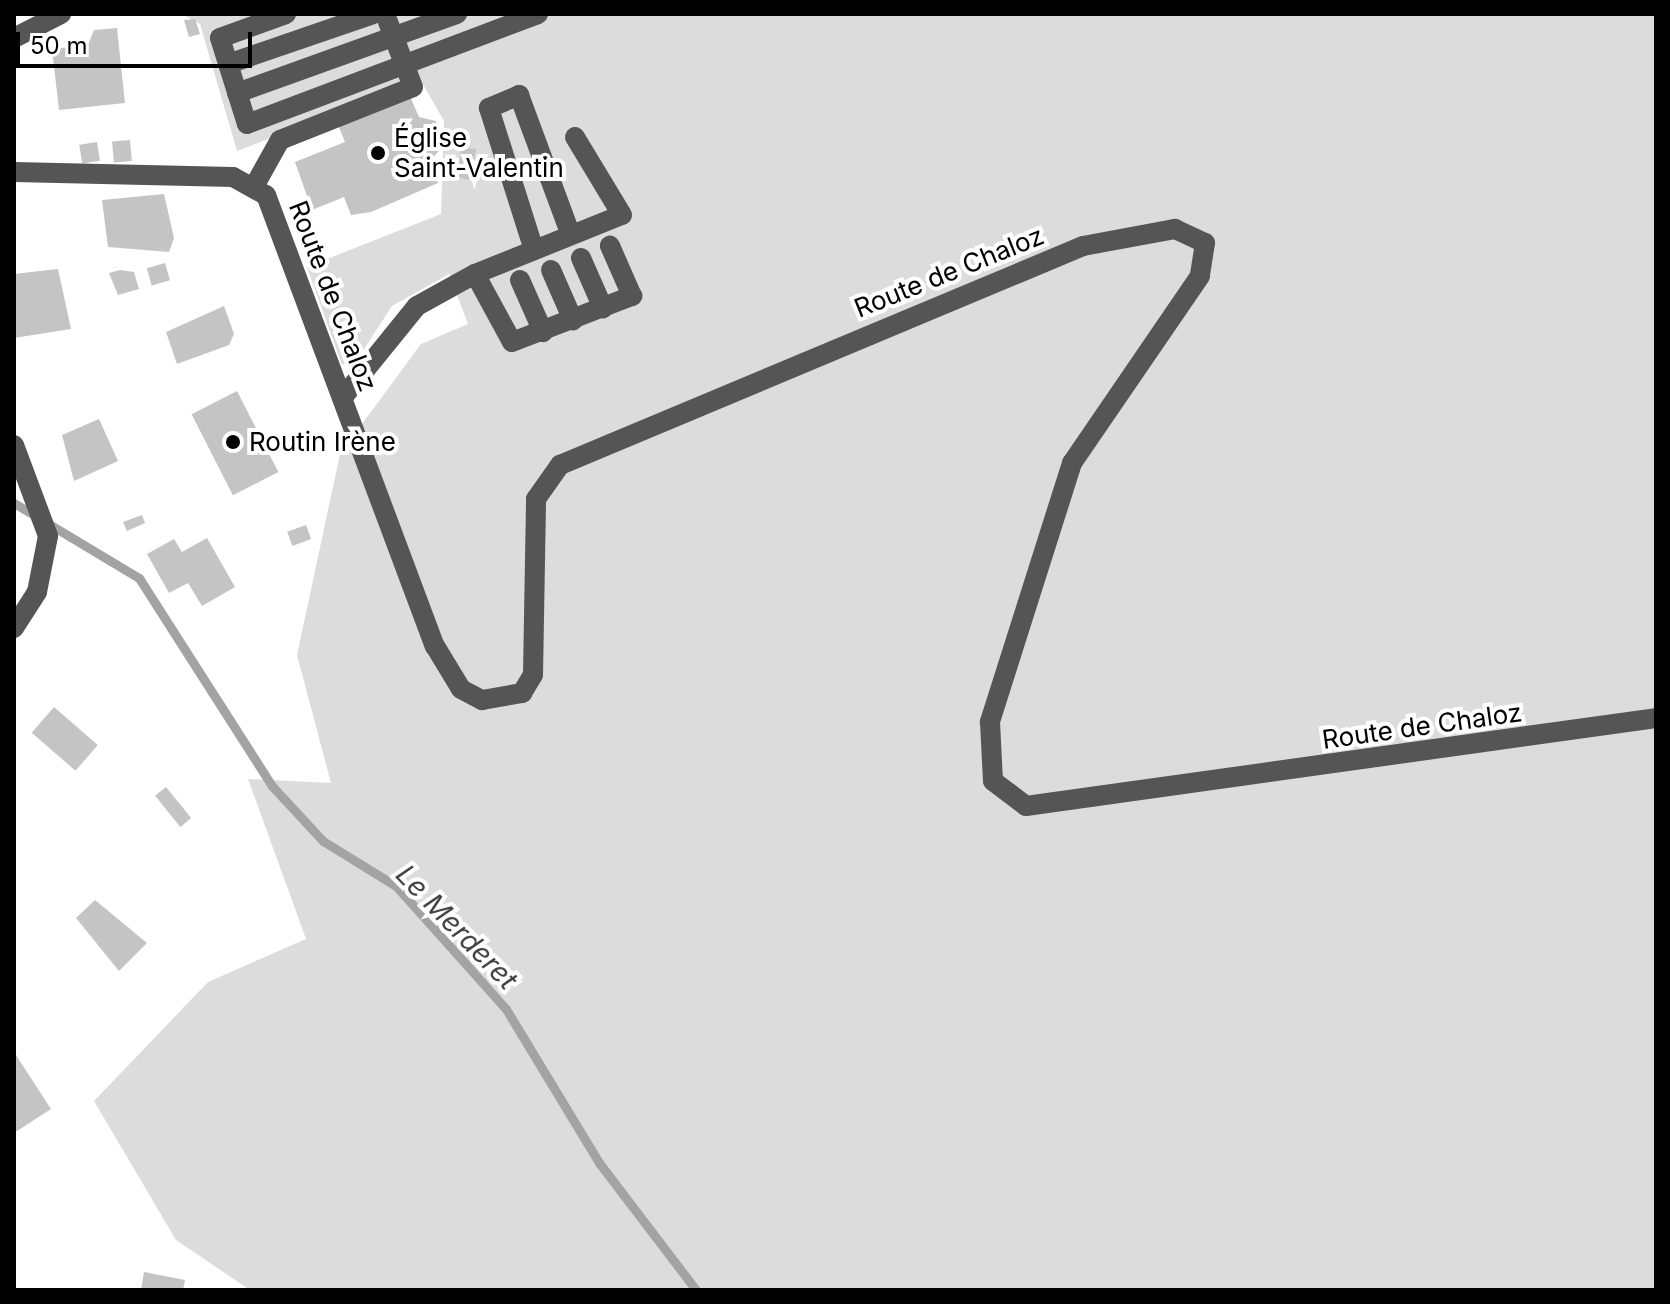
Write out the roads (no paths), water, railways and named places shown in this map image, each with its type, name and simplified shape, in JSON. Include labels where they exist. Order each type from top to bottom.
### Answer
[{"type":"street","points":[[14,38],[61,14]]},
{"type":"street","points":[[286,14],[220,38],[247,124],[538,14]]},
{"type":"street","points":[[228,64],[373,14]]},
{"type":"street","points":[[256,183],[280,140],[413,87],[385,14]]},
{"type":"street","points":[[237,93],[457,14]]},
{"type":"street","points":[[533,247],[489,108],[519,95],[570,233]]},
{"type":"street","points":[[344,396],[417,306],[533,247],[622,215],[575,137]]},
{"type":"street","name":"Route de Chaloz","points":[[14,172],[256,183],[278,217],[435,646],[461,689],[500,700],[522,693],[533,675],[536,499],[560,465],[1083,246],[1175,229],[1205,243],[1200,276],[1072,463],[990,722],[993,781],[1026,806],[1656,718]]},
{"type":"street","points":[[475,274],[504,335],[520,342],[632,296],[610,246]]},
{"type":"street","points":[[581,258],[603,308]]},
{"type":"street","points":[[551,270],[573,320]]},
{"type":"street","points":[[520,280],[543,332]]},
{"type":"street","points":[[14,445],[48,536],[37,592],[14,628]]},
{"type":"waterway","name":"Le Merderet","points":[[14,503],[139,578],[272,786],[323,841],[396,886],[506,1009],[600,1164],[696,1290]]},
{"type":"place","name":"Église Saint-Valentin","points":[[378,153]]},
{"type":"place","name":"Routin Irène","points":[[233,442]]}]
